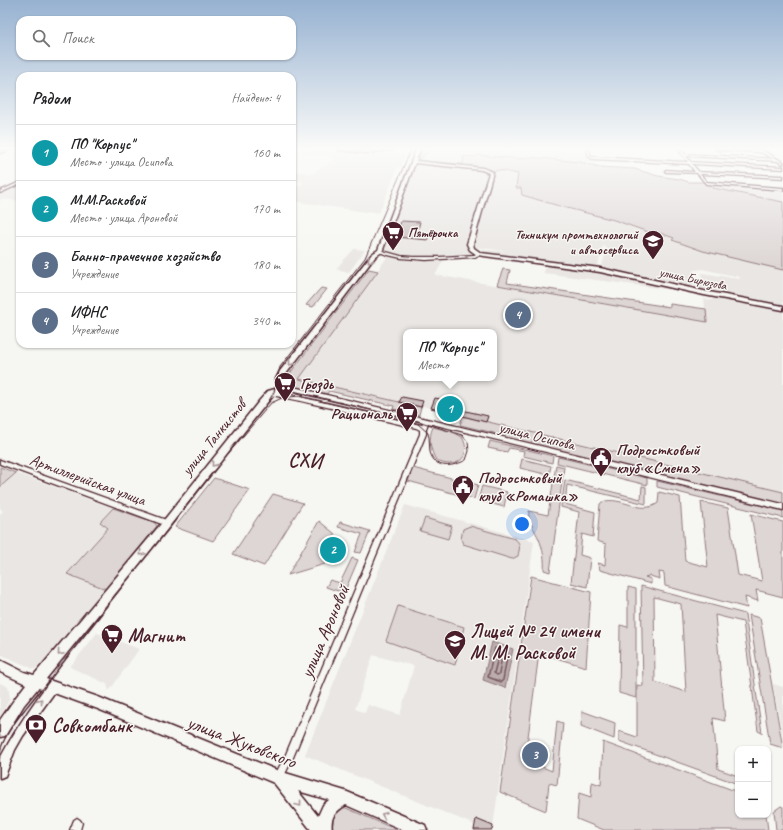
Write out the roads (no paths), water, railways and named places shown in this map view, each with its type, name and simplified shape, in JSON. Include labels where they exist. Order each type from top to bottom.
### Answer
[{"type":"main road","name":"улица Танкистов","points":[[0,731],[10,714],[36,681],[277,391],[280,378],[283,373],[369,261],[380,251],[404,188]]},
{"type":"main road","name":"улица Бирюзова","points":[[487,188],[471,241],[472,249],[479,254],[600,270],[704,293],[783,308]]},
{"type":"main road","name":"улица Жуковского","points":[[0,666],[36,681],[98,703],[279,778],[345,798],[420,830]]},
{"type":"main road","points":[[0,771],[5,746],[52,686]]},
{"type":"main road","points":[[279,778],[320,830]]},
{"type":"main road","points":[[325,830],[323,822],[326,812],[333,804],[345,798]]},
{"type":"street","points":[[0,192],[9,188]]},
{"type":"street","points":[[765,188],[783,189]]},
{"type":"street","name":"улица Бирюзова","points":[[380,251],[388,255],[437,259],[475,256],[479,254]]},
{"type":"street","points":[[277,391],[418,426],[422,429],[426,421]]},
{"type":"street","name":"улица Осипова","points":[[277,391],[426,421],[783,507]]},
{"type":"street","name":"улица Ароновой","points":[[279,778],[290,757],[369,566],[422,434],[422,429]]},
{"type":"street","name":"Артиллерийская улица","points":[[0,462],[167,523]]},
{"type":"water","points":[[492,642],[513,649],[505,688],[483,680]]},
{"type":"tram line","points":[[296,346],[365,258],[395,188]]},
{"type":"tram line","points":[[278,374],[280,367],[295,348]]},
{"type":"tram line","points":[[101,614],[211,474],[271,403],[282,398],[298,396],[418,424],[428,433],[430,452],[432,458],[436,462],[450,465],[466,460],[469,451],[468,442],[462,435],[418,421],[297,393],[285,385],[278,374]]},
{"type":"tram line","points":[[267,404],[274,392],[278,374]]},
{"type":"tram line","points":[[0,757],[22,719],[61,665],[102,613]]},
{"type":"place","name":"Пятёрочка","points":[[393,252]]},
{"type":"place","name":"Техникум промтехнологий и автосервиса","points":[[653,260]]},
{"type":"place","name":"ИФНС","points":[[518,315]]},
{"type":"place","name":"Гроздь","points":[[285,402]]},
{"type":"place","name":"ПО \"Корпус\"","points":[[450,409]]},
{"type":"place","name":"Рациональ","points":[[407,432]]},
{"type":"place","name":"Подростковый клуб «Смена»","points":[[601,478]]},
{"type":"place","name":"Подростковый клуб «Ромашка»","points":[[463,506]]},
{"type":"place","name":"М.М.Расковой","points":[[333,550]]},
{"type":"place","name":"Магнит","points":[[112,654]]},
{"type":"place","name":"Лицей № 24 имени М. М. Расковой","points":[[455,660]]},
{"type":"place","name":"Совкомбанк","points":[[36,744]]},
{"type":"place","name":"Банно-прачечное хозяйство","points":[[535,755]]},
{"type":"district","name":"СХИ","points":[[305,460]]}]
